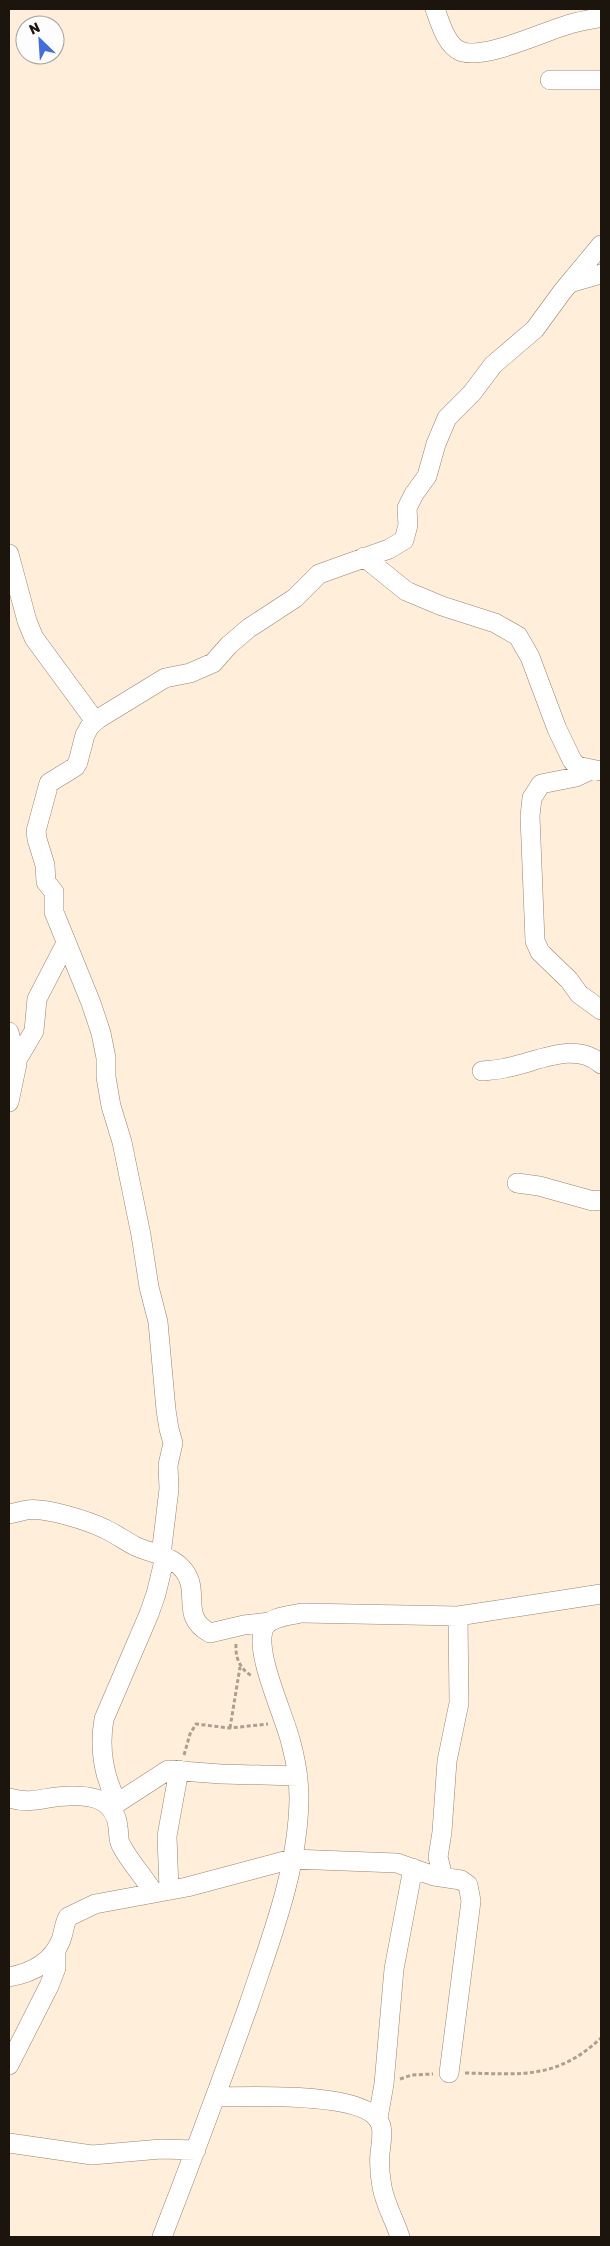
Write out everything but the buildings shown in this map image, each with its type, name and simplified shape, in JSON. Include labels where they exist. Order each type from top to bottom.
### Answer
[{"type":"street","points":[[435,9],[452,44],[459,51],[475,54],[520,42],[567,24],[601,17]]},
{"type":"street","points":[[550,80],[601,80]]},
{"type":"street","points":[[161,1892],[120,1844],[117,1819],[105,1767],[101,1735],[104,1719],[156,1594],[163,1556],[169,1489],[168,1465],[174,1443],[168,1429],[158,1322],[149,1287],[141,1235],[122,1142],[111,1106],[106,1078],[106,1058],[101,1034],[91,1003],[54,912],[54,892],[46,882],[45,865],[36,831],[49,783],[75,767],[85,735],[95,721],[165,678],[190,673],[213,663],[229,645],[249,628],[295,598],[319,574],[404,540],[408,526],[406,508],[427,476],[436,444],[447,418],[472,392],[493,365],[535,330],[601,245]]},
{"type":"street","points":[[570,283],[601,274]]},
{"type":"street","points":[[9,554],[26,622],[34,638],[95,721]]},
{"type":"street","points":[[364,557],[406,591],[442,606],[495,623],[518,636],[530,656],[566,752],[577,766],[596,771]]},
{"type":"street","points":[[596,771],[541,784],[532,798],[529,835],[537,946],[583,998],[601,1010]]},
{"type":"street","points":[[9,1102],[17,1060],[34,1030],[37,999],[66,943]]},
{"type":"street","points":[[9,1032],[17,1060]]},
{"type":"street","points":[[482,1071],[505,1068],[561,1054],[587,1055],[601,1064]]},
{"type":"street","points":[[518,1183],[539,1186],[593,1201],[601,1200]]},
{"type":"street","points":[[9,1514],[28,1510],[41,1510],[90,1522],[137,1547],[177,1563],[186,1573],[189,1580],[194,1617],[204,1629],[217,1633],[244,1625],[270,1622],[285,1616],[302,1613],[458,1616],[601,1594]]},
{"type":"street","points":[[443,1877],[438,1857],[442,1832],[447,1761],[460,1703],[458,1616]]},
{"type":"street","points":[[162,2237],[216,2096],[289,1880],[299,1801],[298,1776],[291,1742],[268,1672],[263,1647],[263,1630],[270,1622]]},
{"type":"street","points":[[114,1805],[168,1770],[221,1774],[298,1776]]},
{"type":"street","points":[[161,1892],[167,1836],[179,1770]]},
{"type":"street","points":[[9,1798],[29,1802],[62,1796],[86,1796],[98,1798],[114,1805]]},
{"type":"street","points":[[378,2118],[384,2084],[394,1969],[417,1869],[438,1857]]},
{"type":"street","points":[[9,1978],[34,1970],[56,1950],[62,1939],[68,1917],[95,1904],[161,1892],[292,1859],[397,1863],[434,1876],[461,1880],[468,1885],[471,1891],[449,2073]]},
{"type":"street","points":[[9,2065],[51,1981],[56,1968],[56,1950]]},
{"type":"street","points":[[216,2096],[325,2098],[363,2108],[378,2118],[382,2127],[380,2158],[382,2188],[400,2237]]},
{"type":"street","points":[[9,2143],[92,2155],[161,2149],[196,2150]]},
{"type":"path","points":[[230,1728],[241,1667]]},
{"type":"path","points":[[179,1770],[194,1726],[200,1723],[213,1727],[230,1728],[262,1725],[283,1720]]},
{"type":"path","points":[[384,2084],[412,2075],[449,2073],[533,2074],[560,2066],[590,2049],[601,2038]]}]
